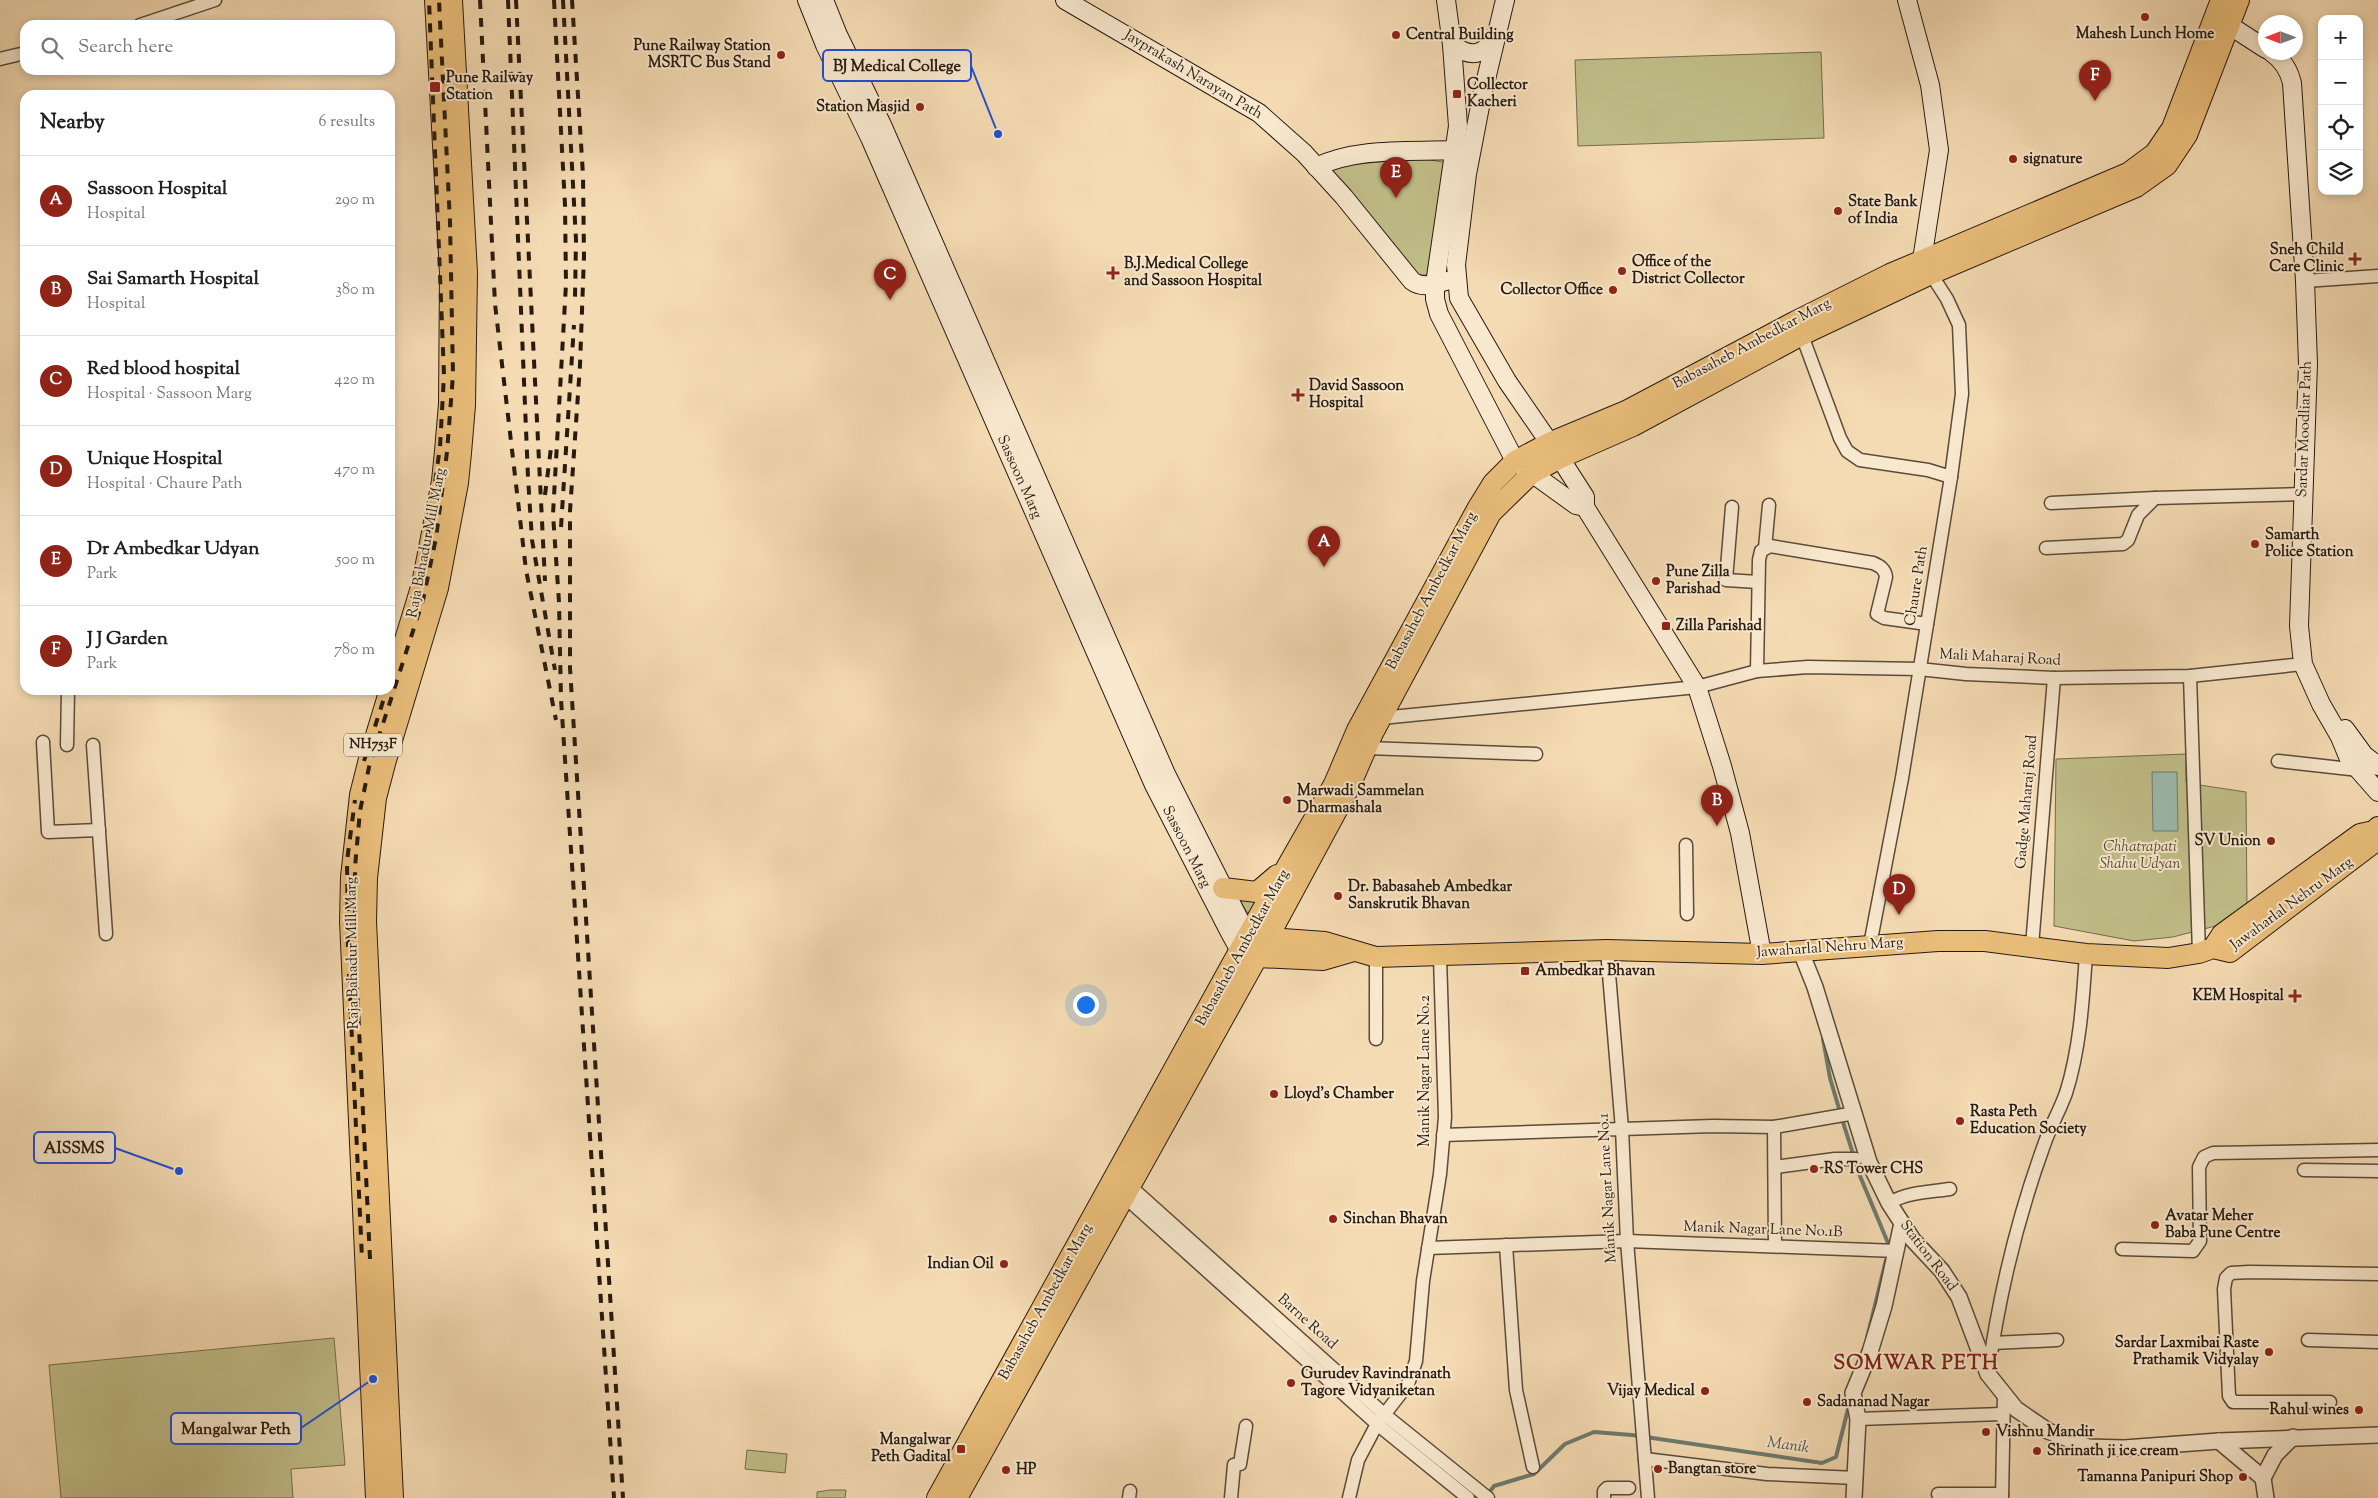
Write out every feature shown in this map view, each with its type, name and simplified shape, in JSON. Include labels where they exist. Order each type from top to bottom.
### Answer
[{"type":"main road","name":"Raja Bahadur Mill Marg","points":[[395,675],[424,575],[442,481],[449,404],[450,273],[436,0]]},
{"type":"main road","name":"Raja Bahadur Mill Marg","points":[[376,1498],[366,921],[367,878],[376,798],[438,588],[458,483],[465,404],[467,273],[452,0]]},
{"type":"main road","name":"Sassoon Marg","points":[[807,0],[825,45],[870,138],[1154,785],[1249,954]]},
{"type":"main road","name":"Sassoon Marg","points":[[824,0],[883,127],[1166,774],[1240,921],[1259,936]]},
{"type":"main road","name":"Jayprakash Narayan Path","points":[[1065,0],[1260,113],[1304,153],[1358,213],[1412,281],[1418,285],[1435,284]]},
{"type":"main road","points":[[1446,0],[1452,44],[1458,126],[1435,284],[1435,299],[1439,314],[1497,430],[1515,461],[1576,505],[1585,506]]},
{"type":"main road","points":[[1505,0],[1467,174],[1456,265],[1459,298],[1506,381],[1555,450],[1585,497],[1585,506],[1697,687],[1722,766],[1740,833],[1762,954]]},
{"type":"main road","points":[[1907,0],[1930,84],[1939,150],[1927,267]]},
{"type":"main road","name":"Babasaheb Ambedkar Marg","points":[[1259,936],[1291,862],[1334,784],[1358,730],[1477,508],[1493,483],[1515,461],[1555,450],[1626,411],[1799,328],[1890,274],[1927,267],[2128,173],[2155,153],[2172,128],[2226,11]]},
{"type":"main road","points":[[2226,11],[2258,31]]},
{"type":"main road","points":[[2226,11],[2258,41]]},
{"type":"main road","points":[[1452,44],[1463,52],[1474,54],[1487,50],[1496,37]]},
{"type":"main road","name":"Sardar Moodliar Path","points":[[2280,60],[2289,71],[2292,83],[2319,393],[2305,634],[2310,660],[2348,751]]},
{"type":"main road","name":"Sardar Moodliar Path","points":[[2295,60],[2298,64],[2307,136],[2310,281],[2299,626],[2303,664],[2321,704],[2348,751],[2378,792]]},
{"type":"main road","points":[[1316,167],[1336,157],[1387,151],[1454,150]]},
{"type":"main road","points":[[1435,284],[1456,278]]},
{"type":"main road","name":"Babasaheb Ambedkar Marg","points":[[937,1498],[1259,936],[1349,788],[1381,718],[1492,513],[1555,450]]},
{"type":"main road","name":"Raja Bahadur Mill Marg","points":[[389,695],[360,794],[354,842],[350,921],[393,1498]]},
{"type":"main road","name":"Sardar Moodliar Path","points":[[2348,751],[2364,755],[2378,766]]},
{"type":"main road","points":[[2206,951],[2222,934],[2360,834],[2376,829]]},
{"type":"main road","points":[[1223,888],[1257,892],[1291,862]]},
{"type":"main road","name":"Jawaharlal Nehru Marg","points":[[1259,936],[1325,942],[1376,957],[1607,950],[1762,954],[1801,952],[1873,931],[1938,941],[1985,942],[2032,937],[2086,954],[2168,958],[2206,951]]},
{"type":"main road","points":[[1249,954],[1323,960],[1354,951]]},
{"type":"main road","name":"Babasaheb Ambedkar Marg","points":[[957,1498],[1128,1192],[1249,954]]},
{"type":"street","points":[[155,20],[215,0]]},
{"type":"street","points":[[0,59],[20,54]]},
{"type":"street","name":"Chaure Path","points":[[1873,931],[1902,778],[1951,478],[1962,394],[1959,325],[1947,299],[1927,267]]},
{"type":"street","points":[[2310,281],[2378,276]]},
{"type":"street","points":[[1799,328],[1840,438],[1847,451],[1860,460],[1928,470],[1951,478]]},
{"type":"street","points":[[2051,503],[2304,494]]},
{"type":"street","points":[[2046,548],[2123,544],[2128,540],[2138,515],[2155,498]]},
{"type":"street","points":[[1765,548],[1769,505]]},
{"type":"street","points":[[1732,507],[1726,580],[1758,582]]},
{"type":"street","points":[[1757,671],[1759,560],[1761,551],[1765,548],[1779,547],[1874,563],[1880,566],[1885,572],[1886,577],[1878,614],[1884,618],[1927,624]]},
{"type":"street","name":"Mali Maharaj Road","points":[[1381,718],[1697,687],[1757,671],[1808,668],[1919,669],[1966,674],[2054,678],[2190,676],[2303,664]]},
{"type":"street","points":[[2190,676],[2206,951]]},
{"type":"street","name":"Gadge Maharaj Road","points":[[2032,937],[2054,678]]},
{"type":"street","points":[[67,745],[68,695]]},
{"type":"street","points":[[43,742],[48,832],[99,830]]},
{"type":"street","points":[[93,745],[106,934]]},
{"type":"street","points":[[1367,748],[1536,754]]},
{"type":"street","points":[[2278,761],[2331,767],[2348,751]]},
{"type":"street","points":[[1686,845],[1687,914]]},
{"type":"street","name":"Manik Nagar Lane No.1","points":[[1607,950],[1622,1129],[1627,1241],[1644,1453]]},
{"type":"street","name":"Station Road","points":[[1801,952],[1821,1008],[1846,1114],[1889,1204],[1913,1240],[1942,1271],[1959,1297],[1988,1374],[2016,1409],[2048,1431],[2088,1447],[2124,1448],[2219,1441],[2378,1435]]},
{"type":"street","points":[[1988,1374],[1992,1343],[2009,1258],[2043,1146],[2066,1094],[2079,1024],[2086,954]]},
{"type":"street","name":"Manik Nagar Lane No.2","points":[[1348,1498],[1358,1460],[1381,1420],[1408,1384],[1416,1361],[1428,1248],[1440,1174],[1445,1117],[1440,956]]},
{"type":"street","points":[[1376,957],[1376,1039]]},
{"type":"street","points":[[1443,1135],[1713,1126],[1774,1127],[1846,1114]]},
{"type":"street","points":[[1774,1127],[1775,1246]]},
{"type":"street","points":[[2122,1250],[2193,1251],[2196,1248],[2200,1241],[2199,1167],[2204,1157],[2213,1153],[2378,1150]]},
{"type":"street","points":[[1775,1167],[1835,1159],[1855,1159]]},
{"type":"street","points":[[2304,1170],[2378,1171]]},
{"type":"street","points":[[1889,1204],[1900,1196],[1950,1190]]},
{"type":"street","name":"Barne Road","points":[[1128,1192],[1468,1498]]},
{"type":"street","points":[[1854,1498],[1858,1419],[1853,1393],[1870,1352],[1890,1250],[1902,1223]]},
{"type":"street","name":"Manik Nagar Lane No.1B","points":[[1428,1248],[1627,1241],[1890,1250]]},
{"type":"street","points":[[1506,1245],[1516,1390],[1533,1467]]},
{"type":"street","points":[[2330,1402],[2233,1402],[2229,1396],[2224,1289],[2226,1278],[2232,1273],[2249,1272],[2378,1274]]},
{"type":"street","points":[[1992,1343],[2057,1340]]},
{"type":"street","points":[[2308,1340],[2378,1342]]},
{"type":"street","points":[[1938,1494],[2002,1496],[2002,1414],[2004,1393]]},
{"type":"street","points":[[1858,1419],[2002,1414]]},
{"type":"street","name":"Barne Road","points":[[1381,1420],[1484,1495]]},
{"type":"street","points":[[1231,1498],[1234,1464],[1240,1464],[1246,1426]]},
{"type":"street","points":[[2266,1498],[2263,1478],[2275,1455],[2293,1438]]},
{"type":"street","points":[[2219,1441],[2263,1478]]},
{"type":"street","points":[[1648,1498],[1644,1453],[1767,1474],[1856,1478]]},
{"type":"street","points":[[1604,1498],[1604,1491],[1607,1488],[1629,1488]]},
{"type":"green space","points":[[1821,52],[1824,138],[1578,146],[1575,60]]},
{"type":"green space","points":[[1422,158],[1447,163],[1435,275],[1419,275],[1326,170],[1337,166]]},
{"type":"green space","name":"Chhatrapati Shahu Udyan","points":[[2186,754],[2186,783],[2246,792],[2247,907],[2223,924],[2173,937],[2134,941],[2054,926],[2056,759]]},
{"type":"green space","points":[[1267,896],[1252,920],[1240,901]]},
{"type":"green space","points":[[334,1338],[345,1465],[291,1469],[293,1498],[61,1498],[49,1365]]},
{"type":"green space","points":[[747,1450],[787,1454],[785,1473],[745,1469]]},
{"type":"green space","points":[[846,1490],[845,1498],[817,1498],[817,1492]]},
{"type":"shaded area","points":[[2152,772],[2177,772],[2178,831],[2153,831]]},
{"type":"waterway","name":"Manik","points":[[1823,1039],[1830,1078],[1840,1112]]},
{"type":"waterway","name":"Manik","points":[[1842,1119],[1860,1176],[1888,1243],[1888,1248]]},
{"type":"waterway","name":"Manik","points":[[1867,1338],[1886,1260]]},
{"type":"waterway","name":"Manik","points":[[1488,1494],[1494,1486],[1534,1474],[1565,1444],[1594,1432],[1632,1435],[1822,1463],[1836,1457],[1849,1405]]},
{"type":"railway","points":[[425,553],[440,447],[444,375],[429,0]]},
{"type":"railway","points":[[395,687],[423,600],[436,538],[447,452],[453,375],[450,222],[439,0]]},
{"type":"railway","points":[[480,0],[495,304],[526,570],[556,720]]},
{"type":"railway","points":[[508,0],[532,540],[555,670]]},
{"type":"railway","points":[[516,0],[545,581]]},
{"type":"railway","points":[[554,0],[565,205],[566,284],[553,514],[559,602],[561,699],[614,1498]]},
{"type":"railway","points":[[563,0],[576,240],[575,297]]},
{"type":"railway","points":[[572,0],[583,175],[584,256],[580,365],[570,511],[570,668],[623,1498]]},
{"type":"railway","points":[[561,527],[574,325]]},
{"type":"railway","points":[[545,495],[551,448]]},
{"type":"railway","points":[[364,761],[385,695]]},
{"type":"railway","points":[[370,1259],[355,945],[355,867],[360,811],[369,767],[392,695]]},
{"type":"railway","points":[[348,947],[347,861],[355,800]]},
{"type":"railway","points":[[349,974],[362,1259]]},
{"type":"place","name":"Mahesh Lunch Home","points":[[2145,17]]},
{"type":"place","name":"Central Building","points":[[1396,35]]},
{"type":"place","name":"Pune Railway Station MSRTC Bus Stand","points":[[781,55]]},
{"type":"place","name":"Pune Railway Station","points":[[435,87]]},
{"type":"place","name":"Collector Kacheri","points":[[1457,94]]},
{"type":"place","name":"J J Garden","points":[[2095,101]]},
{"type":"place","name":"Station Masjid","points":[[920,107]]},
{"type":"place","name":"BJ Medical College","points":[[998,134]]},
{"type":"place","name":"signature","points":[[2013,159]]},
{"type":"place","name":"Dr Ambedkar Udyan","points":[[1396,198]]},
{"type":"place","name":"State Bank of India","points":[[1838,211]]},
{"type":"place","name":"Sneh Child Care Clinic","points":[[2355,259]]},
{"type":"place","name":"Office of the District Collector","points":[[1622,271]]},
{"type":"place","name":"B.J.Medical College and Sassoon Hospital","points":[[1113,273]]},
{"type":"place","name":"Collector Office","points":[[1613,290]]},
{"type":"place","name":"Red blood hospital","points":[[890,300]]},
{"type":"place","name":"David Sassoon Hospital","points":[[1298,395]]},
{"type":"place","name":"Samarth Police Station","points":[[2255,544]]},
{"type":"place","name":"Sassoon Hospital","points":[[1324,567]]},
{"type":"place","name":"Pune Zilla Parishad","points":[[1656,581]]},
{"type":"place","name":"Zilla Parishad","points":[[1666,626]]},
{"type":"place","name":"Marwadi Sammelan Dharmashala","points":[[1287,800]]},
{"type":"place","name":"Sai Samarth Hospital","points":[[1717,826]]},
{"type":"place","name":"SV Union","points":[[2271,841]]},
{"type":"place","name":"Dr. Babasaheb Ambedkar Sanskrutik Bhavan","points":[[1338,896]]},
{"type":"place","name":"Unique Hospital","points":[[1899,915]]},
{"type":"place","name":"Ambedkar Bhavan","points":[[1525,971]]},
{"type":"place","name":"KEM Hospital","points":[[2295,996]]},
{"type":"place","name":"Lloyd's Chamber","points":[[1274,1094]]},
{"type":"place","name":"Rasta Peth Education Society","points":[[1960,1121]]},
{"type":"place","name":"RS Tower CHS","points":[[1814,1169]]},
{"type":"place","name":"AISSMS","points":[[179,1171]]},
{"type":"place","name":"Sinchan Bhavan","points":[[1333,1219]]},
{"type":"place","name":"Avatar Meher Baba Pune Centre","points":[[2155,1225]]},
{"type":"place","name":"Indian Oil","points":[[1004,1264]]},
{"type":"place","name":"Sardar Laxmibai Raste Prathamik Vidyalay","points":[[2269,1352]]},
{"type":"place","name":"Mangalwar Peth","points":[[373,1379]]},
{"type":"place","name":"Gurudev Ravindranath Tagore Vidyaniketan","points":[[1291,1383]]},
{"type":"place","name":"Vijay Medical","points":[[1705,1391]]},
{"type":"place","name":"Sadananad Nagar","points":[[1807,1402]]},
{"type":"place","name":"Rahul wines","points":[[2359,1410]]},
{"type":"place","name":"Vishnu Mandir","points":[[1986,1432]]},
{"type":"place","name":"Mangalwar Peth Gadital","points":[[961,1449]]},
{"type":"place","name":"Shrinath ji ice cream","points":[[2037,1451]]},
{"type":"place","name":"Bangtan store","points":[[1658,1469]]},
{"type":"place","name":"HP","points":[[1006,1470]]},
{"type":"place","name":"Tamanna Panipuri Shop","points":[[2243,1477]]},
{"type":"district","name":"SOMWAR PETH","points":[[1916,1364]]}]
